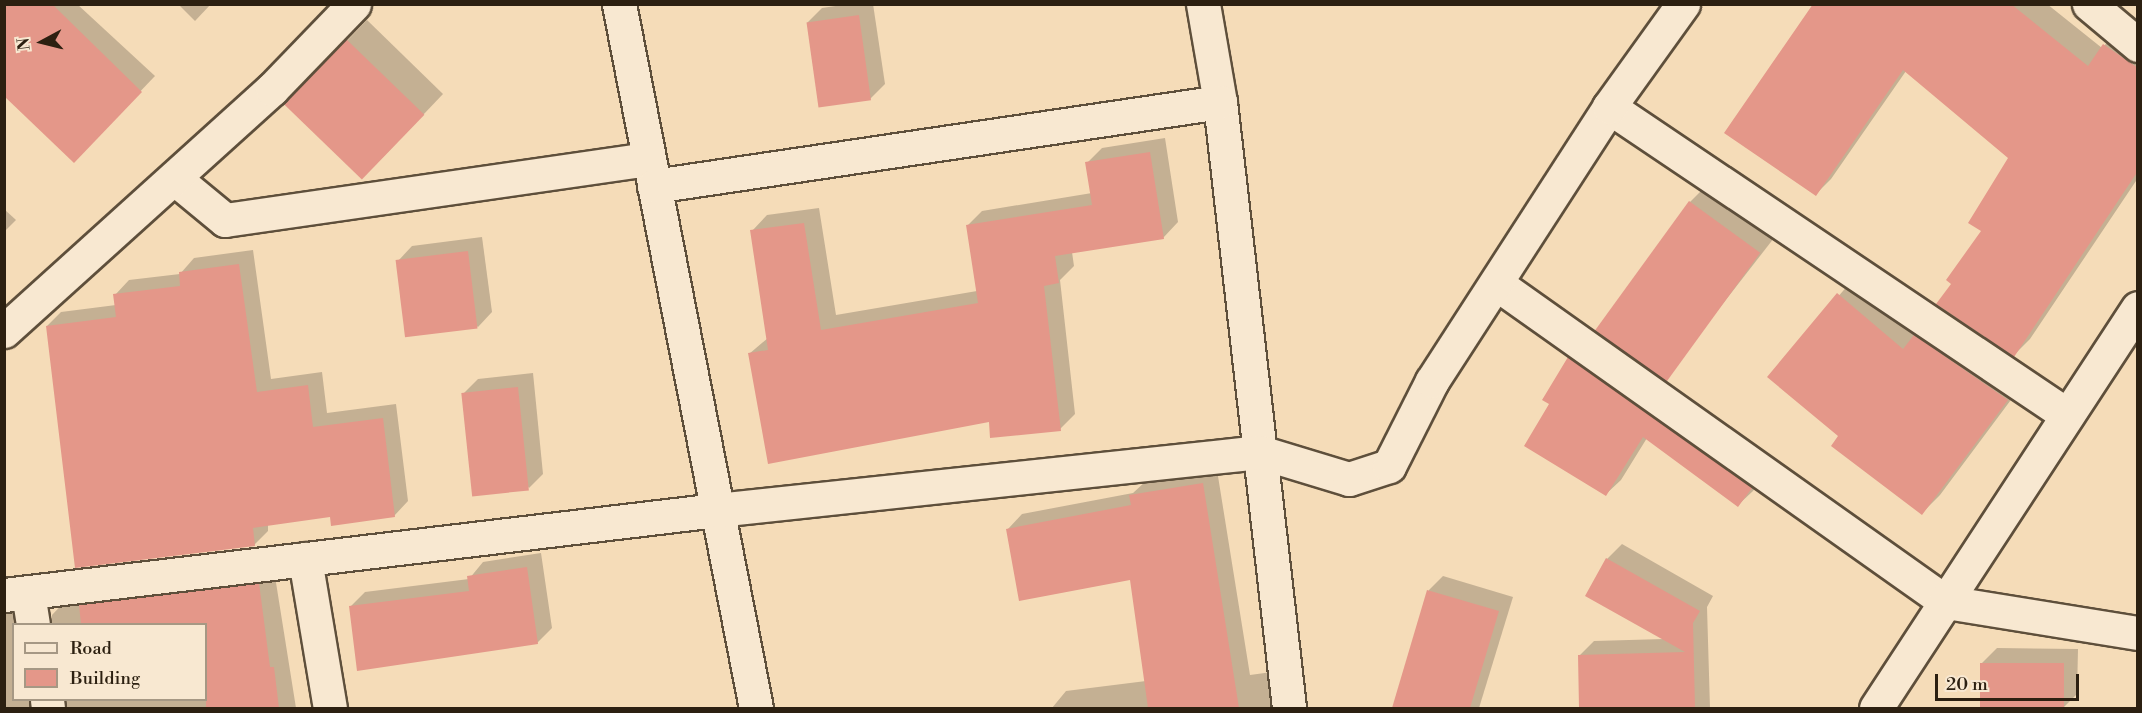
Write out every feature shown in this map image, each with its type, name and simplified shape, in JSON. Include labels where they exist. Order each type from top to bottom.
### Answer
[{"type":"street","points":[[4,332],[272,89],[354,4]]},
{"type":"street","points":[[619,4],[756,708]]},
{"type":"street","points":[[1203,4],[1220,102],[1289,708]]},
{"type":"street","points":[[32,623],[16,594],[717,510],[1260,452],[1349,479],[1389,466],[1432,381],[1497,284],[1609,107],[1683,4]]},
{"type":"street","points":[[2089,4],[2138,45]]},
{"type":"street","points":[[174,178],[225,220],[652,172],[1220,102]]},
{"type":"street","points":[[1609,107],[2067,415]]},
{"type":"street","points":[[1497,284],[1946,602],[2138,633]]},
{"type":"street","points":[[1876,708],[2138,308]]},
{"type":"street","points":[[305,559],[330,708]]},
{"type":"building","points":[[4,4],[52,4],[142,92],[74,163],[4,96]]},
{"type":"building","points":[[1813,4],[2011,4],[2088,66],[2103,44],[2138,68],[2138,171],[2014,357],[1936,304],[1951,284],[1946,280],[1981,231],[1968,223],[2008,158],[1903,70],[1816,196],[1724,133]]},
{"type":"building","points":[[859,15],[871,100],[818,108],[807,22]]},
{"type":"building","points":[[346,39],[424,115],[362,179],[283,104]]},
{"type":"building","points":[[1150,152],[1164,239],[1055,256],[1059,283],[1044,286],[1061,431],[990,438],[989,422],[768,464],[748,353],[768,350],[750,230],[804,223],[821,330],[978,303],[966,225],[1092,205],[1085,162]]},
{"type":"building","points":[[1689,201],[1760,253],[1666,382],[1595,330]]},
{"type":"building","points":[[468,251],[478,328],[405,337],[396,260]]},
{"type":"building","points":[[239,264],[257,392],[308,385],[313,427],[383,418],[395,517],[331,526],[330,517],[253,528],[255,546],[75,568],[46,326],[116,317],[113,294],[180,286],[179,272]]},
{"type":"building","points":[[1837,293],[1903,349],[1914,335],[2008,400],[1922,515],[1831,446],[1838,436],[1767,377]]},
{"type":"building","points":[[1568,357],[1752,488],[1738,507],[1643,437],[1606,496],[1524,446],[1549,404],[1542,400]]},
{"type":"building","points":[[518,387],[529,490],[472,496],[461,393]]},
{"type":"building","points":[[1203,483],[1239,708],[1148,708],[1130,580],[1019,601],[1006,529],[1131,505],[1129,495]]},
{"type":"building","points":[[1606,558],[1700,611],[1693,623],[1695,708],[1579,708],[1578,655],[1685,652],[1585,596]]},
{"type":"building","points":[[527,567],[538,644],[357,671],[349,606],[469,591],[467,576]]},
{"type":"building","points":[[259,583],[270,667],[274,667],[279,708],[206,708],[207,623],[81,623],[79,605]]},
{"type":"building","points":[[1427,590],[1499,611],[1470,708],[1392,708]]},
{"type":"building","points":[[1980,663],[2064,663],[2064,708],[1980,708]]}]
